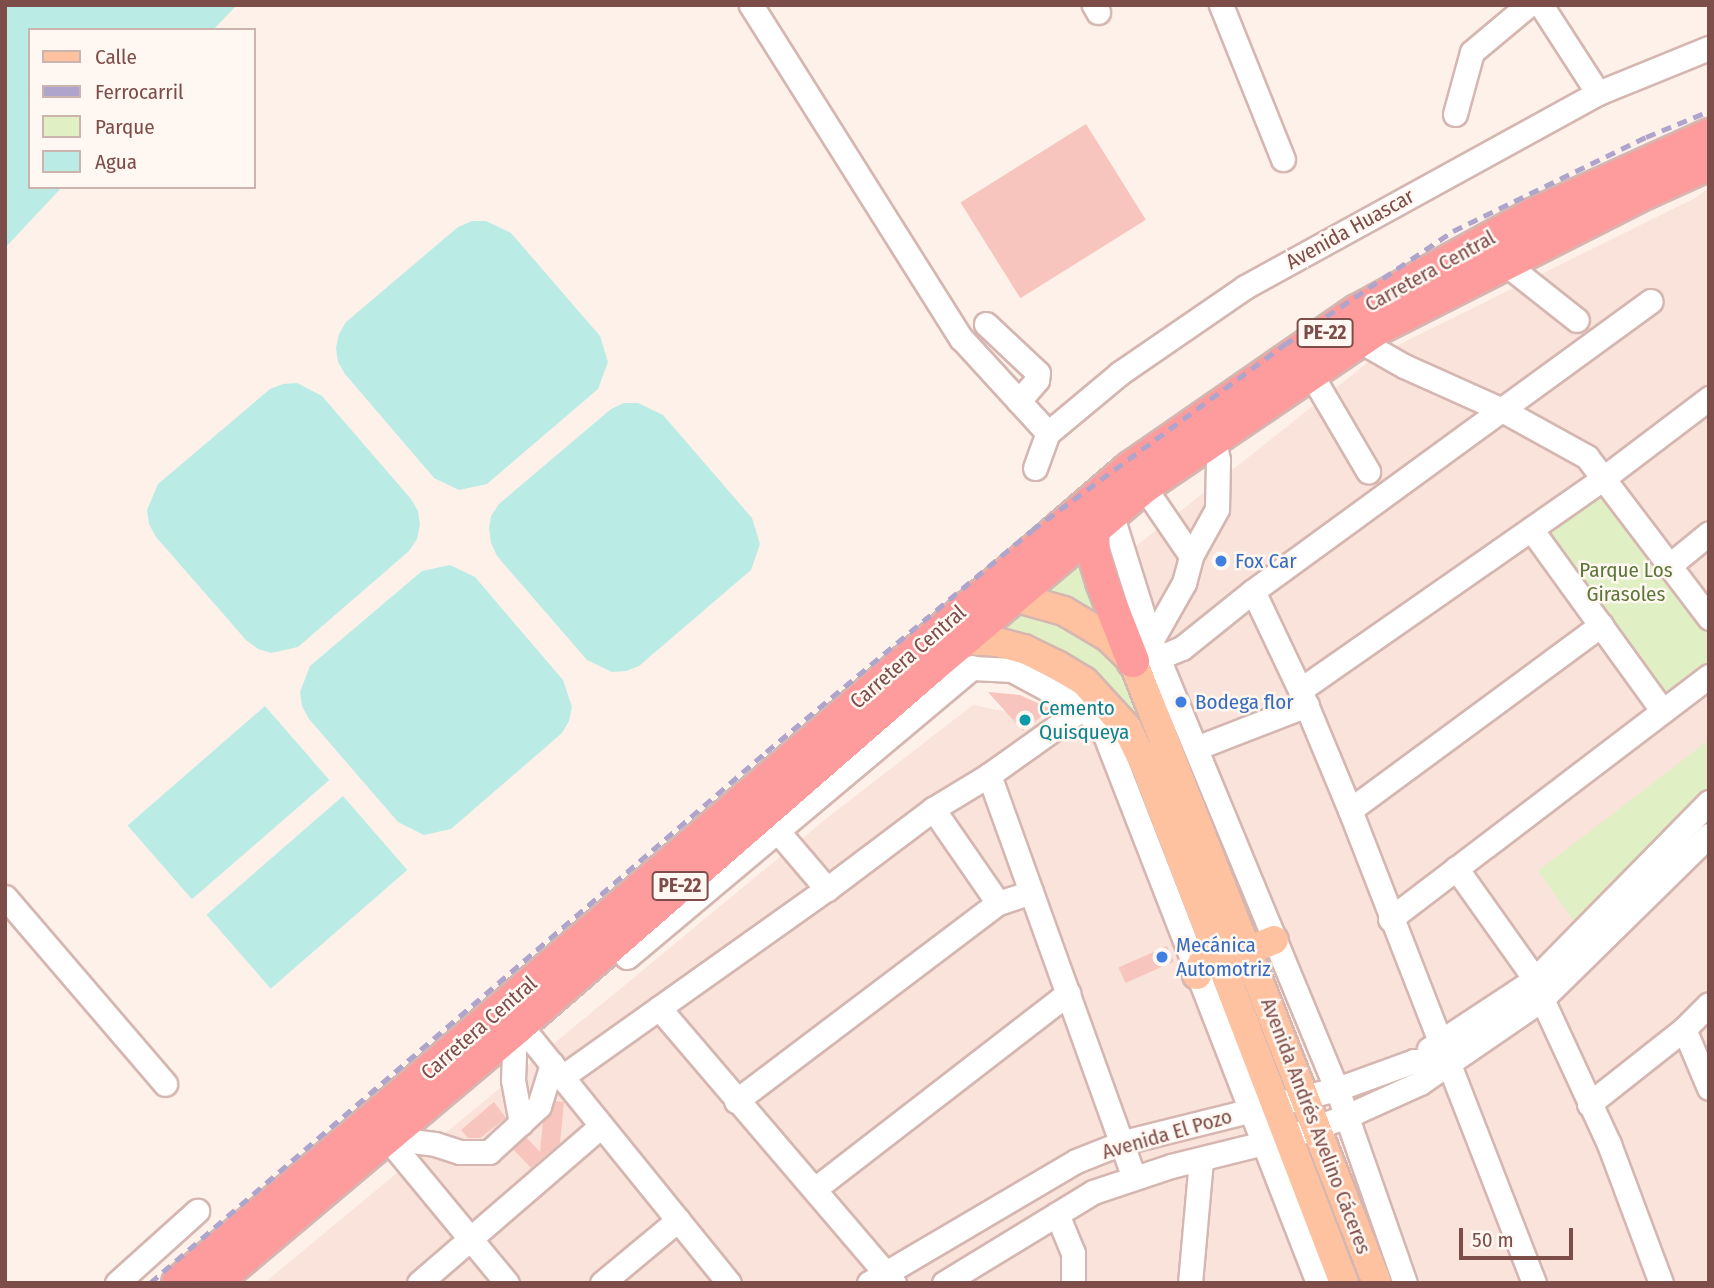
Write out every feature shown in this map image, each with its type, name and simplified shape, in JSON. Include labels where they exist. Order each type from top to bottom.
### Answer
[{"type":"highway","name":"Carretera Central","points":[[217,1282],[615,943],[770,823],[815,753],[980,595],[1130,468],[1357,312],[1532,215],[1709,135]]},
{"type":"highway","name":"Carretera Central","points":[[178,1283],[815,753],[933,666],[968,653],[1014,597],[1144,487],[1360,341],[1506,264],[1709,164]]},
{"type":"highway","points":[[1102,521],[1094,555],[1102,582],[1147,653]]},
{"type":"main road","name":"Avenida Andrés Avelino Cáceres","points":[[980,595],[1014,597],[1049,605],[1081,619],[1108,637],[1147,653],[1212,939],[1264,1108],[1345,1283]]},
{"type":"main road","name":"Avenida Andrés Avelino Cáceres","points":[[968,653],[998,642],[1024,649],[1084,681],[1127,728],[1247,951],[1377,1283]]},
{"type":"main road","points":[[1114,758],[1146,767]]},
{"type":"main road","points":[[1197,975],[1212,939]]},
{"type":"main road","points":[[1247,951],[1274,940]]},
{"type":"street","points":[[751,5],[961,338],[1048,433]]},
{"type":"street","points":[[1221,5],[1283,159]]},
{"type":"street","points":[[1455,114],[1472,52],[1528,5]]},
{"type":"street","points":[[1541,5],[1598,93]]},
{"type":"street","name":"Avenida Huascar","points":[[1035,468],[1048,433],[1120,373],[1245,288],[1598,93],[1709,48]]},
{"type":"street","points":[[1506,264],[1577,320]]},
{"type":"street","points":[[1147,653],[1182,648],[1253,591],[1651,301]]},
{"type":"street","points":[[986,324],[1038,373],[1037,380],[1019,401]]},
{"type":"street","points":[[1360,341],[1404,366],[1502,410],[1587,457],[1605,477],[1709,618]]},
{"type":"street","points":[[1311,373],[1368,471]]},
{"type":"street","points":[[1196,748],[1303,698],[1709,398]]},
{"type":"street","points":[[1147,653],[1184,583],[1191,556],[1217,509],[1218,460],[1214,439]]},
{"type":"street","points":[[1144,487],[1191,556]]},
{"type":"street","points":[[1531,529],[1662,710]]},
{"type":"street","points":[[1670,565],[1709,533]]},
{"type":"street","points":[[1253,591],[1303,698],[1350,810],[1390,919],[1534,1283]]},
{"type":"street","points":[[1350,810],[1601,625]]},
{"type":"street","points":[[827,889],[770,823],[968,653],[1012,670],[1083,708],[1103,730],[1197,975],[1264,1108]]},
{"type":"street","points":[[1147,653],[1196,748],[1337,1088],[1405,1283]]},
{"type":"street","points":[[1390,919],[1709,676]]},
{"type":"street","points":[[387,1138],[480,1154],[489,1152],[539,1106],[557,1071],[659,1009],[827,889],[933,809],[989,775],[1083,708]]},
{"type":"street","points":[[989,775],[1124,1142],[1134,1177]]},
{"type":"street","points":[[1543,989],[1709,802]]},
{"type":"street","points":[[933,809],[998,903]]},
{"type":"street","points":[[1444,1051],[1543,989],[1709,835]]},
{"type":"street","points":[[1456,868],[1543,989],[1589,1104],[1609,1144],[1661,1283]]},
{"type":"street","points":[[736,1101],[998,903],[1031,892]]},
{"type":"street","points":[[5,897],[165,1084]]},
{"type":"street","points":[[816,1188],[1068,993]]},
{"type":"street","points":[[1589,1104],[1684,1029],[1709,1004]]},
{"type":"street","points":[[659,1009],[736,1101],[816,1188],[883,1279]]},
{"type":"street","points":[[517,1028],[557,1071],[729,1283]]},
{"type":"street","points":[[517,1028],[513,1080],[521,1123]]},
{"type":"street","points":[[1684,1029],[1709,1088]]},
{"type":"street","name":"Avenida El Pozo","points":[[883,1279],[1076,1161],[1124,1142],[1337,1088],[1444,1051]]},
{"type":"street","name":"Avenida El Pozo","points":[[944,1283],[1093,1192],[1134,1177],[1277,1140],[1348,1116],[1420,1083],[1444,1051]]},
{"type":"street","points":[[418,1283],[601,1126]]},
{"type":"street","points":[[387,1138],[507,1283]]},
{"type":"street","points":[[1277,1140],[1318,1283]]},
{"type":"street","points":[[1190,1283],[1201,1160]]},
{"type":"street","points":[[117,1283],[197,1211]]},
{"type":"street","points":[[1057,1214],[1073,1253],[1073,1283]]},
{"type":"street","points":[[602,1283],[678,1220]]},
{"type":"shaded area","points":[[1709,188],[1709,1283],[1421,1283],[1359,1115],[1178,671],[1125,555],[1376,356],[1695,198]]},
{"type":"shaded area","points":[[973,705],[1089,728],[1305,1283],[264,1283],[827,818]]},
{"type":"green space","name":"Parque Los Girasoles","points":[[1603,490],[1709,631],[1709,671],[1668,701],[1544,534]]},
{"type":"green space","points":[[1085,554],[1112,629],[1077,605],[1044,589]]},
{"type":"green space","points":[[1024,607],[1115,652],[1197,837],[1137,732],[994,632]]},
{"type":"green space","points":[[1709,740],[1709,793],[1574,921],[1538,871]]},
{"type":"water","points":[[5,5],[237,5],[215,28],[28,28],[28,189],[60,189],[5,248]]},
{"type":"water","points":[[472,221],[486,221],[511,233],[600,336],[608,362],[598,389],[487,484],[459,490],[434,478],[345,374],[338,362],[336,348],[339,334],[346,322],[458,227]]},
{"type":"water","points":[[297,383],[322,396],[411,499],[418,511],[420,525],[417,539],[409,551],[298,647],[271,653],[258,649],[246,640],[156,537],[149,524],[147,510],[158,484],[270,389]]},
{"type":"water","points":[[624,403],[638,403],[663,415],[752,518],[760,544],[751,570],[639,666],[612,672],[587,660],[497,556],[489,529],[491,516],[499,504],[611,409]]},
{"type":"water","points":[[450,565],[475,577],[563,680],[572,707],[569,721],[562,733],[451,829],[424,835],[398,822],[309,719],[302,706],[300,692],[310,666],[422,571]]},
{"type":"water","points":[[265,706],[329,780],[192,899],[128,825]]},
{"type":"water","points":[[343,796],[407,870],[271,989],[206,915]]},
{"type":"building","points":[[1086,124],[1146,220],[1020,298],[960,202]]},
{"type":"building","name":"Cemento Quisqueya","points":[[988,692],[1020,695],[1051,709],[1023,731]]},
{"type":"building","points":[[1167,946],[1174,962],[1125,983],[1119,968]]},
{"type":"building","points":[[555,1101],[564,1102],[560,1143],[531,1168],[513,1149],[526,1137],[540,1152],[543,1121]]},
{"type":"building","points":[[494,1102],[506,1118],[480,1138],[468,1138],[461,1130]]},
{"type":"railway","points":[[150,1283],[766,752],[1032,530],[1284,345],[1453,231],[1646,137],[1709,111]]},
{"type":"place","name":"Fox Car","points":[[1221,561]]},
{"type":"place","name":"Bodega flor","points":[[1181,702]]},
{"type":"place","name":"Cemento Quisqueya","points":[[1025,720]]},
{"type":"place","name":"Mecánica Automotriz","points":[[1162,957]]}]
